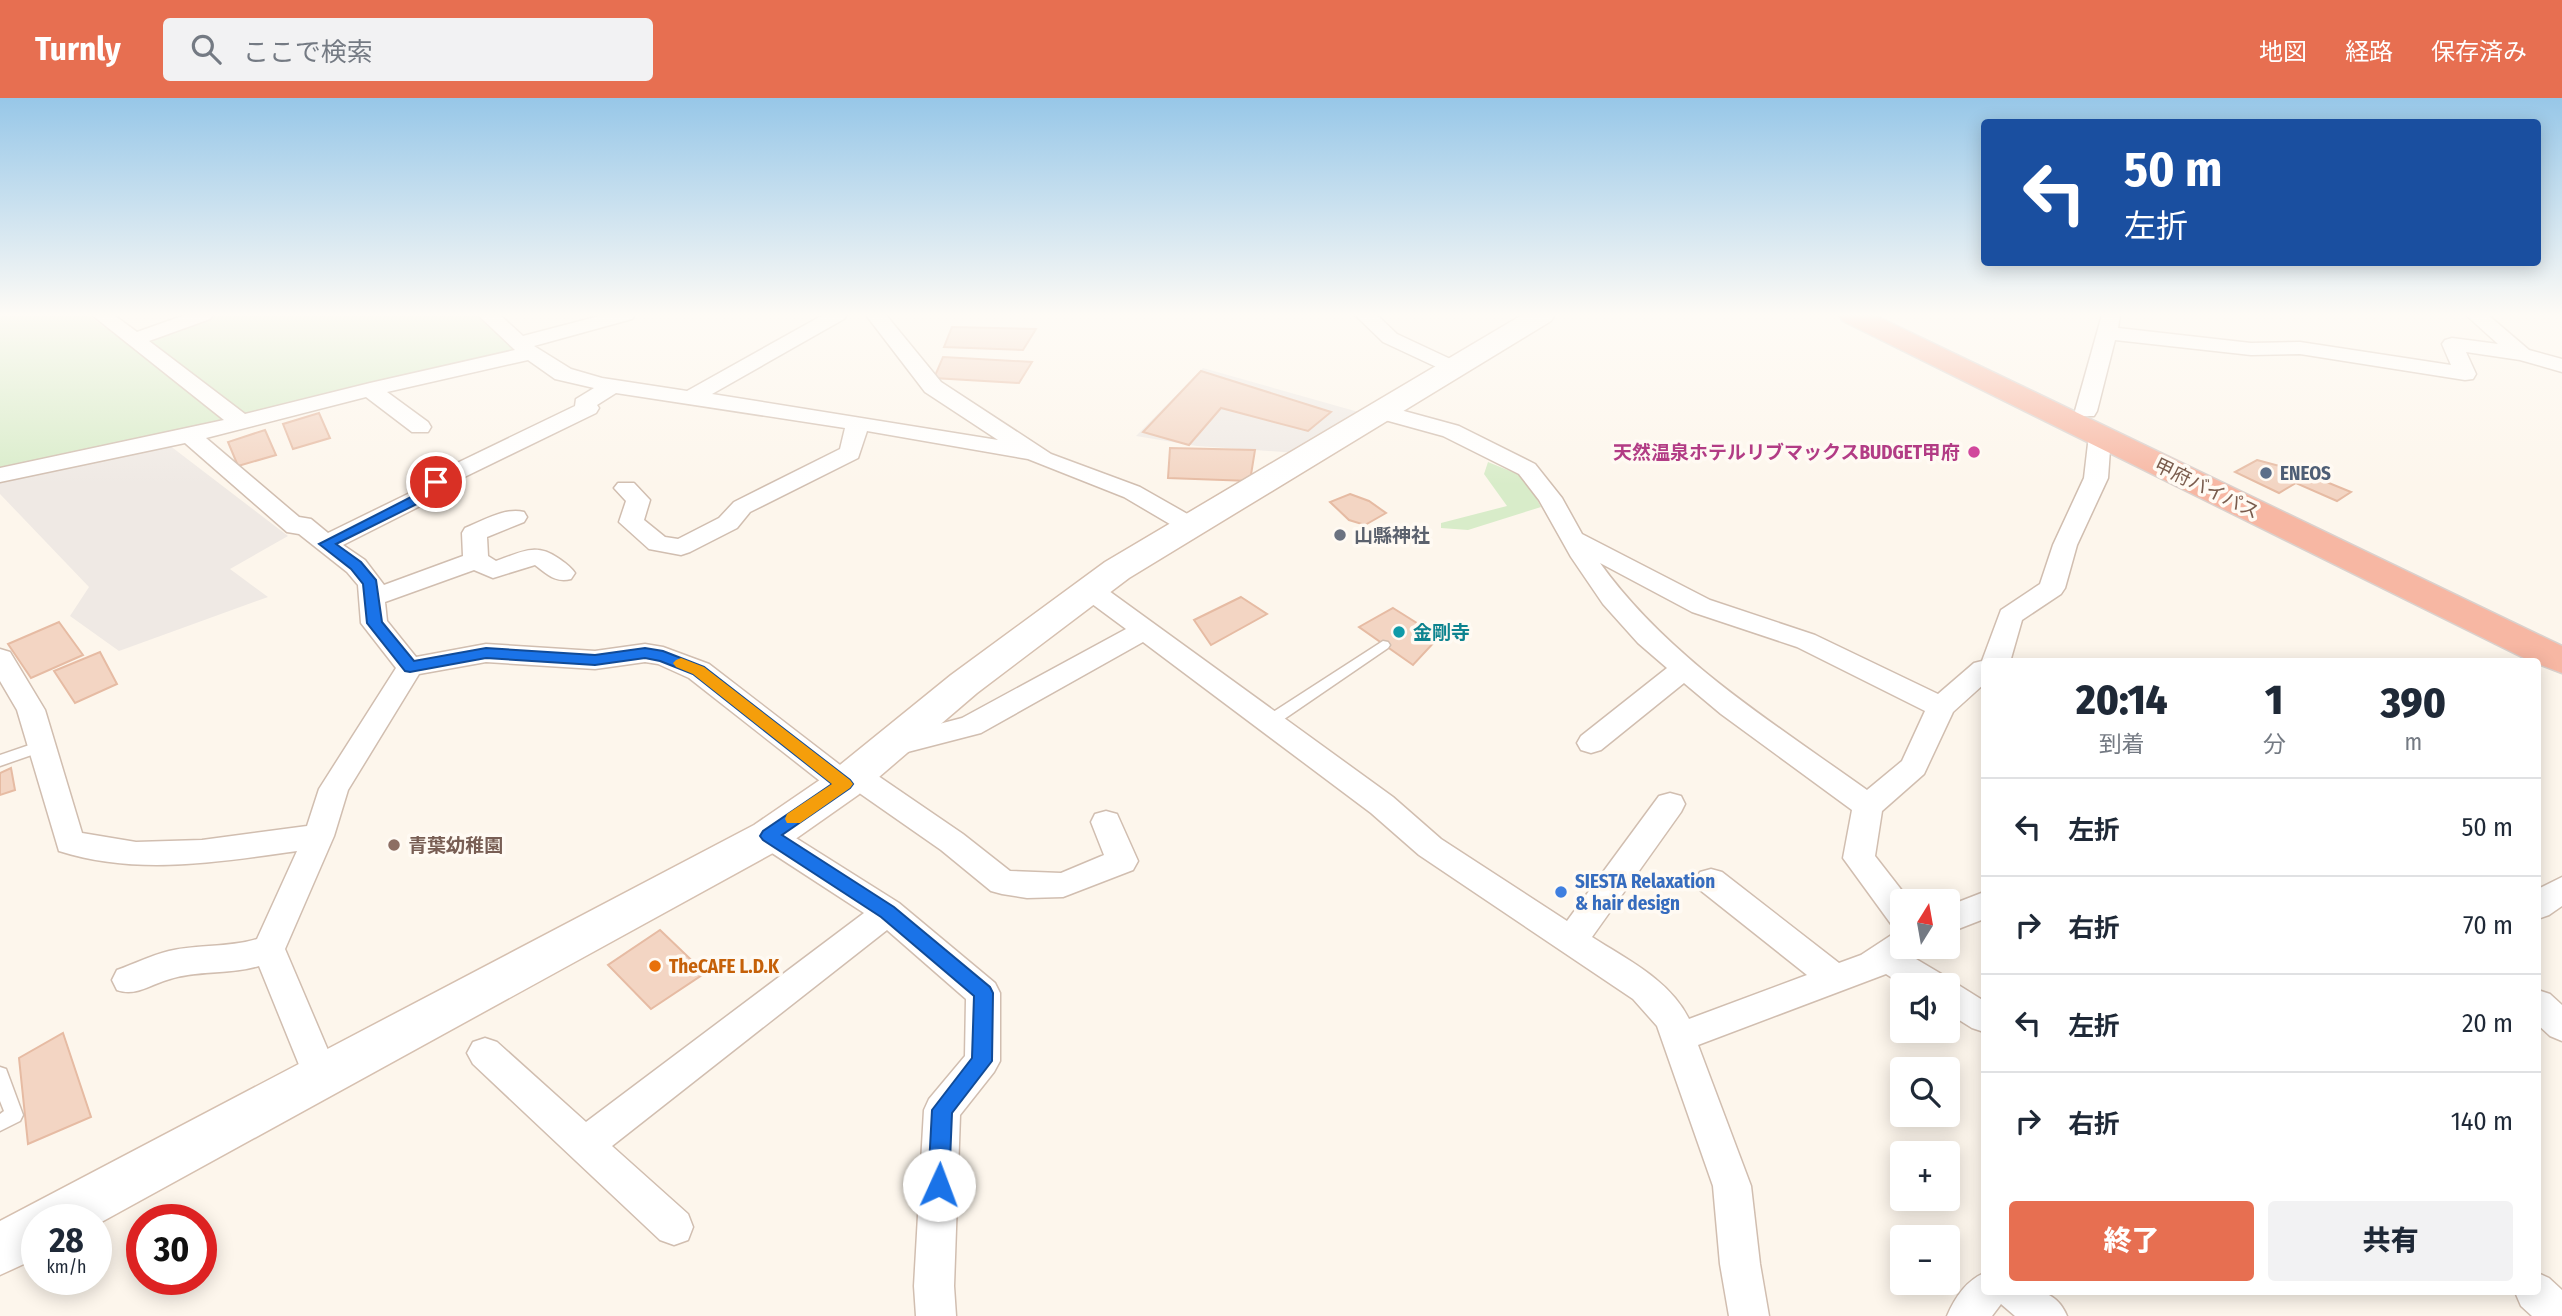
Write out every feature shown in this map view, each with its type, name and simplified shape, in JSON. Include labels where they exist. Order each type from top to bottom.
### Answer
[{"type":"highway","name":"甲府バイパス","points":[[1979,372],[2562,640]]},
{"type":"highway","name":"甲府バイパス","points":[[1994,372],[2562,661]]},
{"type":"street","points":[[176,372],[241,422]]},
{"type":"street","points":[[0,475],[190,435],[435,372]]},
{"type":"street","points":[[560,372],[612,386],[1035,454],[1132,492],[1189,525]]},
{"type":"street","points":[[692,397],[736,372]]},
{"type":"street","points":[[921,372],[933,387],[1035,454]]},
{"type":"street","points":[[84,1204],[769,836],[850,780],[964,684],[1089,589],[1189,525],[1382,412],[1444,372]]},
{"type":"street","points":[[1998,658],[2010,616],[2052,589],[2065,545],[2096,478],[2093,423],[2101,372]]},
{"type":"street","points":[[326,544],[424,495],[436,482],[588,408],[584,404],[612,386]]},
{"type":"street","points":[[370,389],[420,427]]},
{"type":"street","points":[[1382,412],[1451,431],[1527,469],[1550,498],[1612,598],[1647,637],[1731,706],[1868,806]]},
{"type":"street","points":[[626,488],[638,500],[631,522],[658,544],[681,547],[728,523],[742,507],[850,453],[859,424]]},
{"type":"street","points":[[190,435],[296,527],[302,524],[356,566],[371,584],[374,623],[410,667]]},
{"type":"street","points":[[476,560],[474,533],[515,517]]},
{"type":"street","points":[[1573,539],[1701,606],[1806,642],[1941,707]]},
{"type":"street","points":[[476,560],[493,570],[538,556],[562,573]]},
{"type":"street","points":[[372,598],[476,560]]},
{"type":"street","points":[[1089,589],[1382,804],[1430,847],[1645,989],[1671,1018],[1732,1186],[1740,1264],[1749,1316]]},
{"type":"street","points":[[892,746],[971,726],[1144,630]]},
{"type":"street","points":[[321,1076],[269,949],[319,836],[334,789],[410,667],[486,653],[595,660],[645,653],[663,656],[699,671],[850,780],[953,842],[1002,881],[1027,886],[1063,885],[1122,861],[1106,822]]},
{"type":"street","points":[[0,658],[32,710],[70,844],[136,854],[202,852],[319,836]]},
{"type":"street","points":[[1591,743],[1685,668]]},
{"type":"street","points":[[1890,899],[1859,858],[1868,806],[1914,767],[1941,707],[1981,673]]},
{"type":"street","points":[[1571,940],[1670,804]]},
{"type":"street","points":[[769,836],[888,912],[983,993],[982,1061],[942,1110],[934,1286],[936,1316]]},
{"type":"street","points":[[1711,881],[1835,979]]},
{"type":"street","points":[[2541,904],[2562,889]]},
{"type":"street","points":[[1960,915],[1981,906]]},
{"type":"street","points":[[585,1145],[888,912]]},
{"type":"street","points":[[129,980],[171,964],[237,959],[269,949]]},
{"type":"street","points":[[1678,1038],[1873,965],[1890,953]]},
{"type":"street","points":[[1902,959],[1918,973]]},
{"type":"street","points":[[1960,1003],[1981,1016]]},
{"type":"street","points":[[2541,1007],[2562,1026]]},
{"type":"street","points":[[485,1053],[674,1227]]},
{"type":"street","points":[[0,1249],[21,1238]]},
{"type":"street","points":[[1967,1316],[1984,1295]]},
{"type":"street","points":[[2020,1295],[2047,1316]]},
{"type":"street","points":[[2538,1295],[2561,1316]]},
{"type":"lane","points":[[1269,722],[1383,645]]},
{"type":"lane","points":[[0,761],[41,746]]},
{"type":"lane","points":[[0,1075],[14,1115],[0,1123]]},
{"type":"shaded area","points":[[1199,372],[1217,372],[1369,415],[1311,454],[1197,446],[1136,436]]},
{"type":"shaded area","points":[[169,445],[288,536],[230,569],[268,597],[119,651],[70,616],[89,587],[0,494],[0,481]]},
{"type":"green space","points":[[0,372],[165,372],[228,418],[0,469]]},
{"type":"green space","points":[[181,372],[440,372],[237,416]]},
{"type":"green space","points":[[1488,462],[1525,477],[1541,507],[1468,530],[1441,528],[1441,523],[1507,506],[1484,474]]},
{"type":"building","points":[[937,372],[1026,372],[1019,383],[934,378]]},
{"type":"building","points":[[1200,372],[1331,412],[1308,431],[1221,408],[1189,445],[1143,432]]},
{"type":"building","points":[[319,413],[330,438],[293,449],[283,424]]},
{"type":"building","points":[[265,430],[276,455],[238,466],[228,442]]},
{"type":"building","points":[[1170,448],[1255,450],[1250,481],[1168,478]]},
{"type":"building","points":[[2257,460],[2302,472],[2351,492],[2337,501],[2296,483],[2279,493],[2235,472]]},
{"type":"building","points":[[1350,494],[1369,501],[1386,513],[1365,525],[1349,520],[1330,502]]},
{"type":"building","points":[[1241,597],[1267,614],[1211,645],[1194,620]]},
{"type":"building","name":"金剛寺","points":[[1393,608],[1439,637],[1413,665],[1359,627]]},
{"type":"building","points":[[59,622],[83,655],[31,678],[8,644]]},
{"type":"building","points":[[100,652],[117,684],[75,703],[54,671]]},
{"type":"building","points":[[11,768],[15,790],[0,795],[0,773]]},
{"type":"building","points":[[660,930],[705,973],[651,1009],[608,965]]},
{"type":"building","points":[[63,1033],[91,1117],[28,1144],[19,1058]]},
{"type":"slow traffic","points":[[681,663],[699,671],[844,784],[794,819]]},
{"type":"place","name":"天然温泉ホテルリブマックスBUDGET甲府","points":[[1974,452]]},
{"type":"place","name":"ENEOS","points":[[2266,473]]},
{"type":"place","name":"山縣神社","points":[[1340,535]]},
{"type":"place","name":"金剛寺","points":[[1399,632]]},
{"type":"place","name":"青葉幼稚園","points":[[394,845]]},
{"type":"place","name":"SIESTA Relaxation & hair design","points":[[1561,892]]},
{"type":"place","name":"TheCAFE L.D.K","points":[[655,966]]},
{"type":"route","points":[[436,482],[424,495],[326,544],[356,566],[371,584],[374,623],[410,667],[486,653],[595,660],[645,653],[663,656],[699,671],[844,784],[769,836],[888,912],[983,993],[982,1061],[942,1110],[939,1185]]}]
